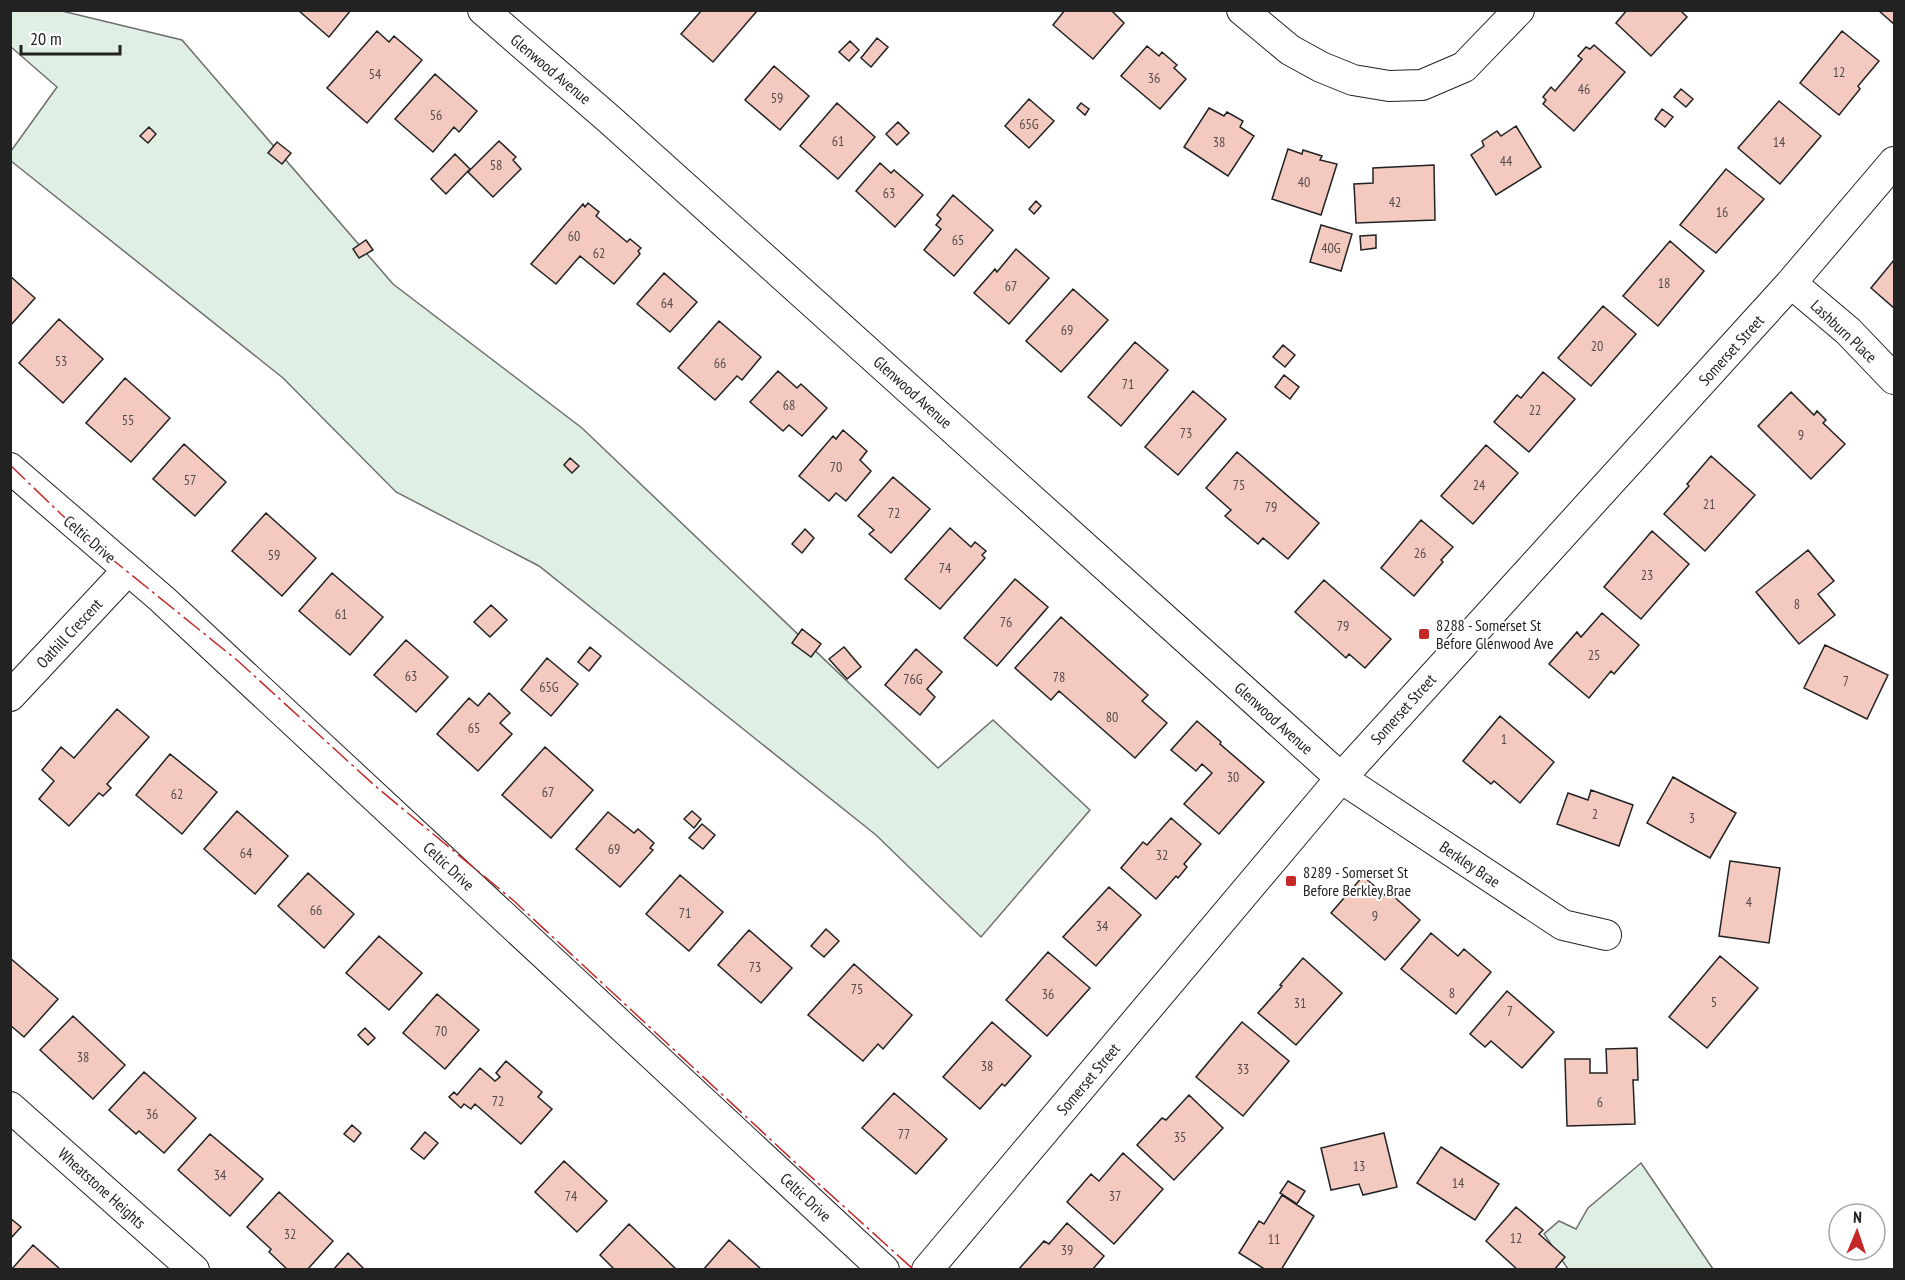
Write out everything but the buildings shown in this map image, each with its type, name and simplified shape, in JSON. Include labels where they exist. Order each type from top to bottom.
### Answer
[{"type":"street","name":"Glenwood Avenue","points":[[483,10],[609,118],[1341,778]]},
{"type":"street","points":[[1242,10],[1290,50],[1321,67],[1353,80],[1389,86],[1422,85],[1464,67],[1519,10]]},
{"type":"street","name":"Somerset Street","points":[[927,1269],[1341,778],[1791,284],[1894,162]]},
{"type":"street","name":"Lashburn Place","points":[[1791,284],[1848,331],[1894,380]]},
{"type":"street","name":"Celtic Drive","points":[[10,468],[162,599],[884,1269]]},
{"type":"street","name":"Oathill Crescent","points":[[10,696],[127,571]]},
{"type":"street","name":"Berkley Brae","points":[[1341,778],[1563,925],[1606,935]]},
{"type":"street","name":"Wheatstone Heights","points":[[10,1107],[194,1269]]},
{"type":"green space","points":[[11,10],[62,11],[182,40],[393,284],[582,428],[938,768],[993,720],[1090,810],[981,937],[876,835],[539,566],[396,492],[283,378],[11,161],[11,151],[57,87],[11,47]]},
{"type":"green space","points":[[1641,1163],[1713,1269],[1568,1269],[1544,1234],[1559,1221],[1576,1229],[1588,1208]]},
{"type":"power","points":[[10,465],[87,539],[238,661],[374,785],[514,901],[914,1270]]},
{"type":"place","name":"8288 - Somerset St Before Glenwood Ave","points":[[1424,634]]},
{"type":"place","name":"8289 - Somerset St Before Berkley Brae","points":[[1291,881]]}]
